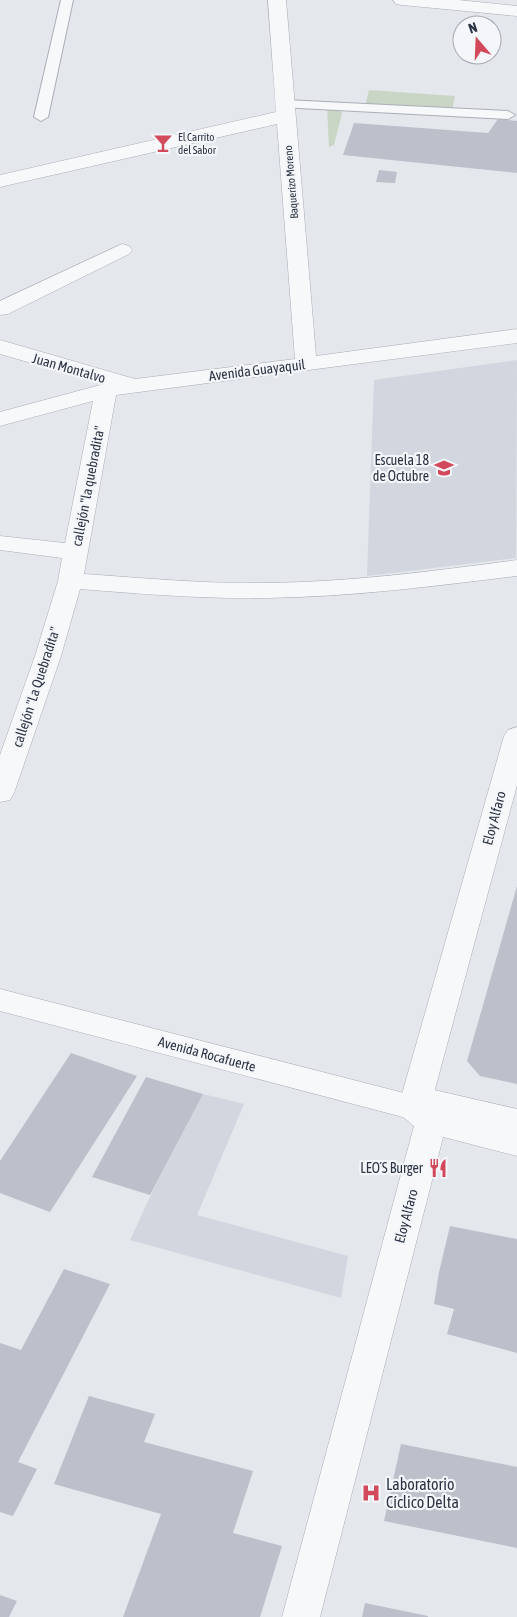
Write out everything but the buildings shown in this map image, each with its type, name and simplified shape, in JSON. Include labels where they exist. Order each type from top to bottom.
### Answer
[{"type":"street","name":"Baquerizo Moreno","points":[[277,0],[306,364]]},
{"type":"street","points":[[402,0],[492,4],[517,11]]},
{"type":"street","points":[[0,181],[285,110]]},
{"type":"street","points":[[0,309],[122,250]]},
{"type":"street","name":"Avenida Guayaquil","points":[[0,419],[106,390],[517,336]]},
{"type":"street","name":"Juan Montalvo","points":[[0,348],[117,381],[139,385]]},
{"type":"street","name":"callejón \"la quebradita\"","points":[[70,581],[106,390]]},
{"type":"street","points":[[0,543],[76,552]]},
{"type":"street","points":[[70,581],[163,587],[292,590],[389,584],[517,568]]},
{"type":"street","name":"callejón \"La Quebradita\"","points":[[0,793],[48,656],[70,581]]},
{"type":"street","name":"Eloy Alfaro","points":[[302,1617],[420,1109],[517,736]]},
{"type":"street","name":"Avenida Rocafuerte","points":[[0,1000],[420,1109],[517,1143]]},
{"type":"street","name":"Avenida Rocafuerte","points":[[420,1109],[517,1121]]},
{"type":"lane","points":[[41,117],[67,0]]},
{"type":"lane","points":[[285,110],[508,115]]},
{"type":"shaded area","name":"Escuela 18 de Octubre","points":[[517,360],[516,558],[367,576],[374,380]]},
{"type":"shaded area","points":[[203,1094],[244,1104],[197,1215],[348,1256],[341,1298],[130,1240],[157,1182]]},
{"type":"green space","points":[[369,90],[455,96],[451,116],[364,110]]},
{"type":"green space","points":[[327,107],[337,108],[342,113],[334,145],[329,147]]},
{"type":"place","name":"El Carrito del Sabor","points":[[163,143]]},
{"type":"place","name":"Escuela 18 de Octubre","points":[[444,468]]},
{"type":"place","name":"LEO´S Burger","points":[[438,1168]]},
{"type":"place","name":"Laboratorio Cíclico Delta","points":[[371,1493]]}]
